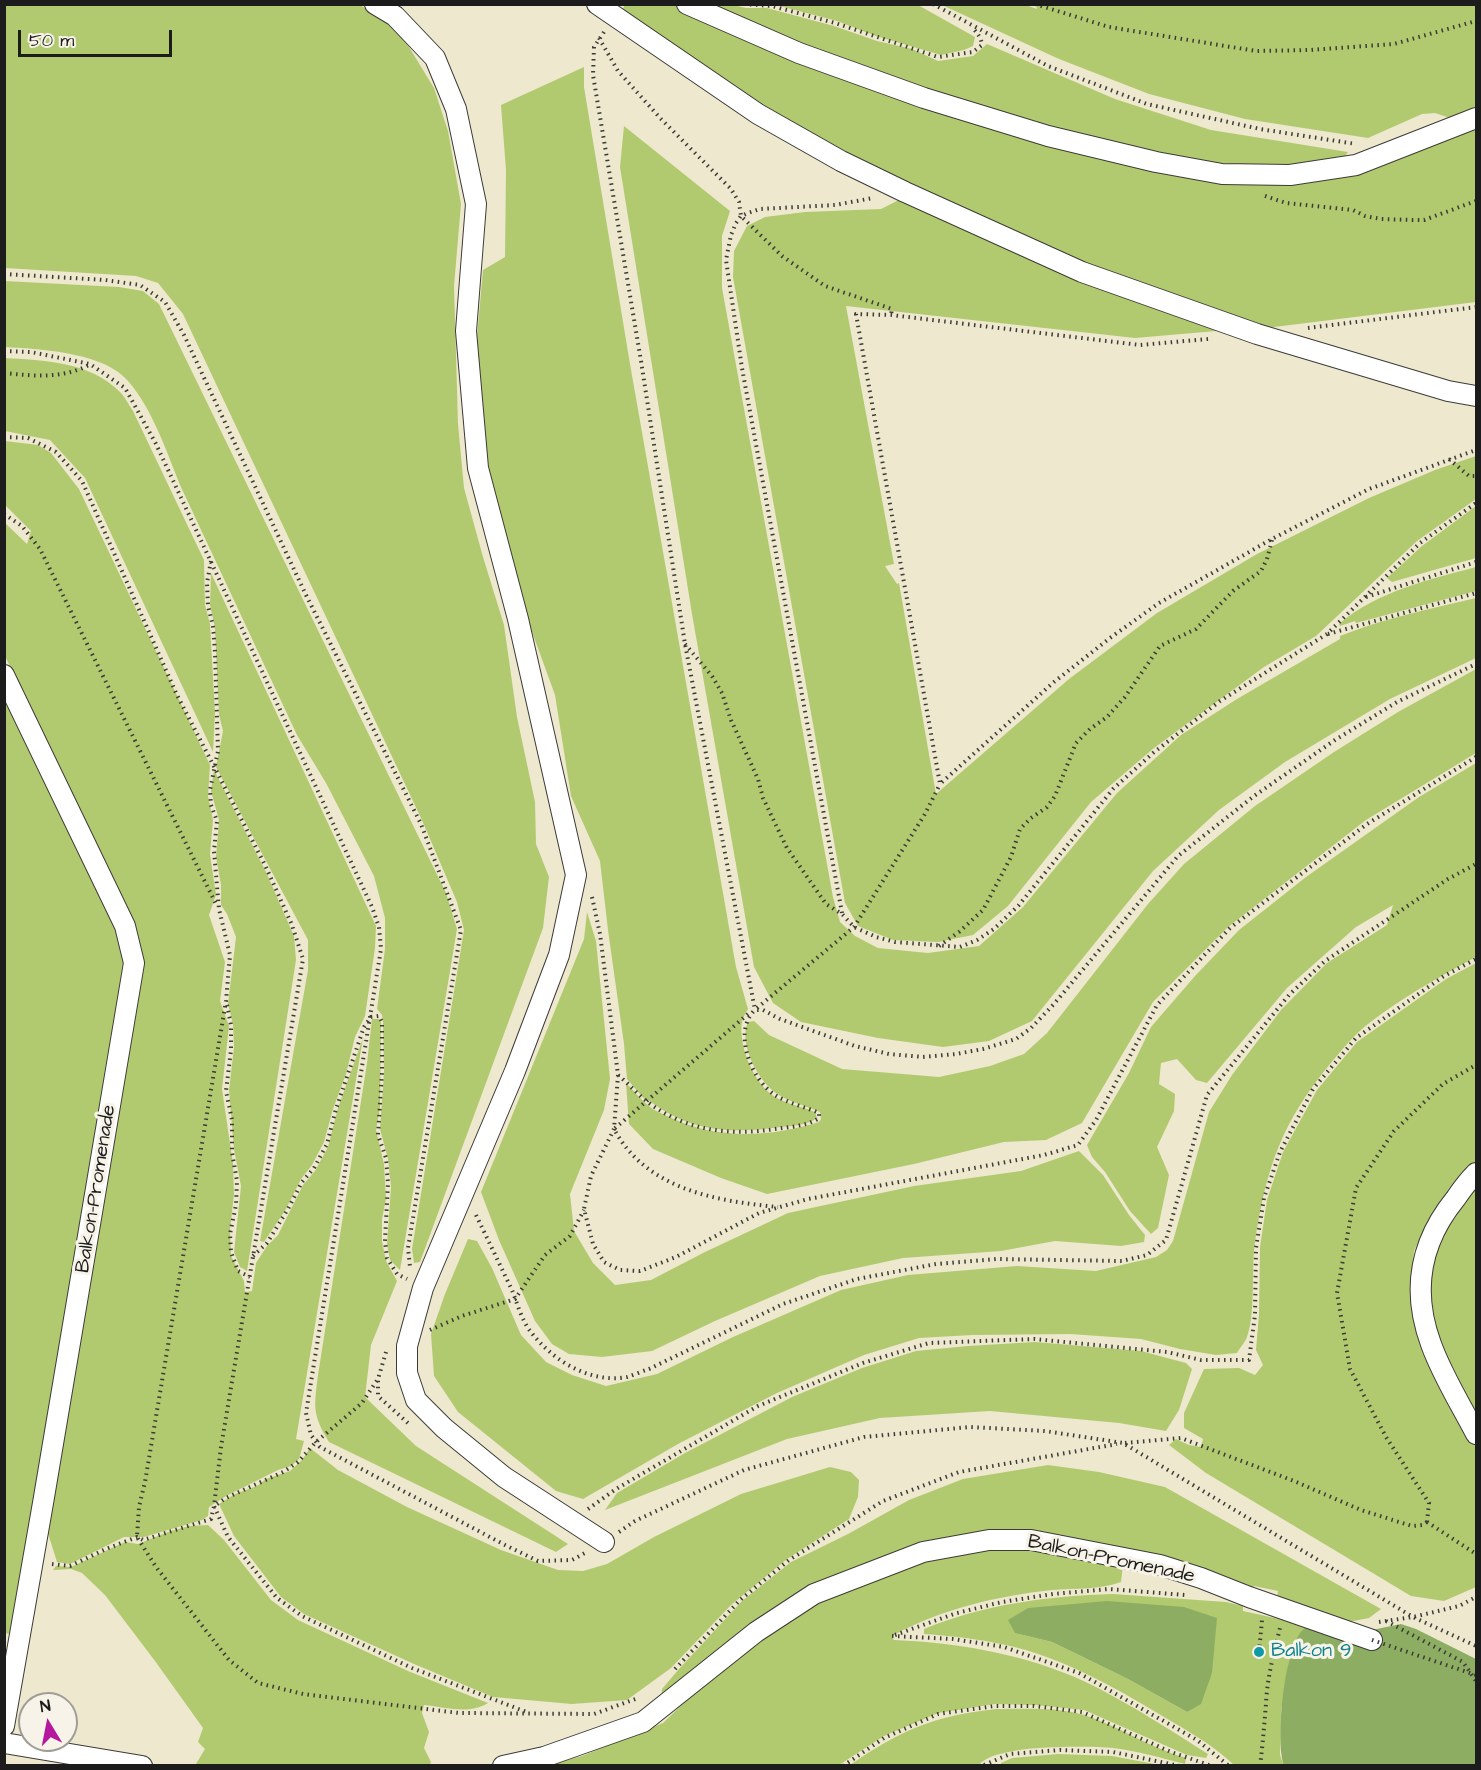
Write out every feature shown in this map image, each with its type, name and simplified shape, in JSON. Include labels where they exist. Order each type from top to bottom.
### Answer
[{"type":"lane","points":[[375,4],[395,16],[435,58],[456,110],[476,204],[466,331],[478,468],[518,619],[576,875],[559,955],[515,1071],[423,1288],[407,1346],[407,1373],[416,1400],[444,1428],[504,1477],[604,1542]]},
{"type":"lane","points":[[597,4],[758,114],[841,161],[1082,272],[1257,334],[1448,391],[1476,396]]},
{"type":"lane","points":[[687,4],[799,53],[924,98],[1048,136],[1156,162],[1222,174],[1290,175],[1356,165],[1476,118]]},
{"type":"lane","name":"Balkon-Promenade","points":[[4,675],[125,926],[134,963],[70,1356],[4,1726]]},
{"type":"lane","points":[[1476,1173],[1435,1227],[1424,1252],[1420,1281],[1423,1320],[1431,1346],[1476,1434]]},
{"type":"lane","name":"Balkon-Promenade","points":[[503,1766],[544,1757],[644,1722],[756,1632],[814,1594],[923,1552],[989,1540],[1031,1540],[1160,1565],[1372,1640]]},
{"type":"lane","points":[[4,1743],[142,1766]]},
{"type":"path","points":[[744,4],[772,6],[835,23],[938,57],[973,52],[982,45],[979,35],[970,24]]},
{"type":"path","points":[[933,4],[1048,66],[1147,104],[1260,129],[1361,145]]},
{"type":"path","points":[[1035,4],[1109,27],[1256,51],[1394,44],[1476,21]]},
{"type":"path","points":[[615,17],[594,47],[593,75],[685,644],[755,1010]]},
{"type":"path","points":[[599,38],[618,71],[661,119],[731,189],[739,202],[741,216],[731,234],[726,260],[742,368],[842,914]]},
{"type":"path","points":[[1256,191],[1281,202],[1353,210],[1365,216],[1381,219],[1424,220],[1476,201]]},
{"type":"path","points":[[741,216],[760,209],[836,205],[905,192]]},
{"type":"path","points":[[741,216],[782,255],[825,286],[892,309],[891,315]]},
{"type":"path","points":[[4,274],[105,280],[140,285],[165,303],[184,335],[306,595],[421,824],[461,930],[408,1248],[411,1269],[423,1288]]},
{"type":"path","points":[[1304,328],[1476,307]]},
{"type":"path","points":[[940,784],[856,314],[891,315],[1140,345],[1210,338]]},
{"type":"path","points":[[4,351],[31,352],[90,364],[125,388],[156,444],[372,907],[379,927],[381,949],[371,1017],[306,1413],[311,1435],[320,1447],[390,1486],[538,1561],[572,1560],[635,1521],[744,1470],[864,1437],[970,1427],[1045,1431],[1123,1443],[1413,1617],[1476,1646]]},
{"type":"path","points":[[4,373],[34,376],[61,375],[80,370],[90,364]]},
{"type":"path","points":[[4,437],[28,438],[56,452],[82,482],[177,695],[265,865],[292,925],[303,959],[211,1519],[143,1540],[137,1537],[106,1548],[70,1566],[32,1562]]},
{"type":"path","points":[[614,1129],[854,927],[925,814],[940,784],[1054,682],[1159,603],[1272,539],[1370,489],[1476,450]]},
{"type":"path","points":[[1449,459],[1469,476],[1476,476]]},
{"type":"path","points":[[685,644],[712,675],[722,693],[731,720],[758,779],[763,798],[788,848],[826,904],[842,914],[854,927],[876,937],[895,942],[960,947],[994,929],[1019,905],[1113,789],[1153,753],[1220,701],[1327,634],[1420,543],[1476,503]]},
{"type":"path","points":[[4,514],[22,526],[39,549],[219,909]]},
{"type":"path","points":[[939,946],[959,932],[983,910],[1011,857],[1020,829],[1047,807],[1055,796],[1077,743],[1090,729],[1107,717],[1125,697],[1160,646],[1196,629],[1233,591],[1261,571],[1272,539]]},
{"type":"path","points":[[211,561],[207,583],[208,606],[214,635],[218,751],[210,790],[211,805],[217,821],[214,850],[219,909],[230,955],[226,1001],[139,1507],[137,1537],[156,1567],[229,1660],[258,1683],[303,1694],[459,1713],[533,1715],[594,1714],[635,1700],[644,1693]]},
{"type":"path","points":[[1363,598],[1476,562]]},
{"type":"path","points":[[1327,634],[1476,593]]},
{"type":"path","points":[[618,1075],[646,1101],[677,1120],[699,1128],[751,1133],[793,1127],[813,1122],[819,1118],[819,1113],[775,1095],[751,1066],[747,1055],[744,1030],[747,1018],[755,1010],[763,1010],[780,1019],[855,1047],[889,1054],[923,1057],[956,1054],[1016,1039],[1031,1028],[1054,1004],[1178,856],[1254,796],[1335,740],[1397,702],[1476,664]]},
{"type":"path","points":[[584,1209],[593,1244],[604,1262],[620,1270],[640,1271],[676,1257],[759,1213],[808,1199],[1044,1155],[1078,1145],[1096,1120],[1157,1005],[1230,928],[1367,824],[1476,757]]},
{"type":"path","points":[[464,1193],[496,1256],[529,1331],[549,1352],[587,1375],[626,1377],[673,1358],[783,1304],[857,1279],[936,1264],[996,1259],[1122,1261],[1147,1255],[1166,1240],[1207,1095],[1288,995],[1325,961],[1448,879],[1476,864]]},
{"type":"path","points":[[409,1338],[462,1316],[515,1299],[545,1255],[570,1236],[584,1209],[591,1176],[614,1129],[618,1075],[600,934],[591,894],[576,875]]},
{"type":"path","points":[[570,1522],[616,1489],[758,1406],[862,1363],[929,1342],[1034,1339],[1167,1352],[1201,1360],[1249,1360],[1255,1315],[1256,1248],[1264,1198],[1280,1152],[1313,1089],[1356,1038],[1444,976],[1476,959]]},
{"type":"path","points":[[226,1001],[231,1025],[231,1050],[226,1091],[232,1120],[232,1152],[237,1181],[236,1205],[230,1234],[231,1252],[238,1271],[250,1277]]},
{"type":"path","points":[[253,1256],[267,1243],[327,1144],[336,1109],[364,1027],[371,1017],[379,1016],[382,1022],[382,1072],[378,1135],[386,1158],[388,1183],[385,1241],[387,1258],[397,1274],[423,1288]]},
{"type":"path","points":[[1427,1522],[1429,1503],[1386,1437],[1350,1369],[1337,1293],[1356,1188],[1394,1131],[1443,1084],[1476,1065]]},
{"type":"path","points":[[614,1129],[632,1157],[653,1174],[713,1198],[740,1204],[780,1207]]},
{"type":"path","points":[[214,1506],[226,1498],[283,1472],[298,1461],[316,1442],[362,1404],[378,1379]]},
{"type":"path","points":[[672,1672],[740,1600],[789,1560],[883,1501],[959,1472],[1123,1443],[1181,1438],[1283,1476],[1361,1510],[1412,1526],[1423,1525],[1427,1522]]},
{"type":"path","points":[[214,1506],[228,1538],[255,1572],[277,1598],[302,1616],[412,1668],[533,1715]]},
{"type":"path","points":[[1427,1522],[1476,1554]]},
{"type":"path","points":[[1192,1595],[1109,1589],[1043,1596],[1002,1602],[957,1613],[892,1636],[953,1639],[1004,1647],[1079,1673],[1197,1740],[1229,1766]]},
{"type":"path","points":[[1347,1632],[1385,1621],[1459,1606],[1476,1597]]},
{"type":"path","points":[[1260,1766],[1271,1663],[1286,1611]]},
{"type":"path","points":[[1259,1652],[1263,1612]]},
{"type":"path","points":[[1385,1621],[1462,1662],[1476,1681]]},
{"type":"path","points":[[1372,1640],[1476,1675]]},
{"type":"path","points":[[843,1766],[884,1738],[938,1714],[995,1706],[1034,1706],[1082,1712],[1172,1752],[1212,1766]]},
{"type":"path","points":[[987,1766],[984,1765],[1010,1754],[1060,1750],[1113,1752],[1180,1766]]},
{"type":"green space","points":[[1023,4],[1037,9],[1036,5],[1476,5],[1476,111],[1453,119],[1435,113],[1422,114],[1368,138],[1245,119],[1149,94],[1059,59],[942,5]]},
{"type":"green space","points":[[4,5],[360,5],[388,22],[409,47],[434,88],[448,131],[461,204],[454,286],[458,424],[464,488],[504,625],[517,717],[535,802],[536,844],[549,877],[543,928],[420,1262],[414,1263],[412,1249],[464,930],[457,902],[421,818],[183,314],[158,283],[136,276],[5,268]]},
{"type":"green space","points":[[625,5],[677,5],[924,106],[1291,180],[1476,123],[1476,302],[1258,329],[1083,264],[906,187],[813,135],[719,78],[622,10]]},
{"type":"green space","points":[[706,5],[767,8],[834,26],[877,41],[912,49],[938,61],[973,56],[987,44],[1115,99],[1211,130],[1348,152],[1340,163],[1285,168],[1179,160],[975,110],[916,89]]},
{"type":"green space","points":[[776,5],[918,5],[975,37],[973,46],[941,55],[876,36],[837,21]]},
{"type":"green space","points":[[584,67],[584,87],[630,364],[736,967],[748,1009],[742,1022],[741,1032],[745,1053],[754,1074],[767,1091],[775,1097],[815,1112],[817,1118],[800,1125],[727,1130],[694,1124],[678,1118],[647,1099],[646,1101],[627,1079],[600,861],[571,796],[555,695],[527,618],[488,468],[477,337],[483,270],[505,257],[506,170],[501,105]]},
{"type":"green space","points":[[624,126],[730,211],[722,236],[722,288],[833,897],[840,922],[855,936],[878,948],[928,953],[979,946],[1023,907],[1117,793],[1181,735],[1237,699],[1340,639],[1340,636],[1391,619],[1476,598],[1476,658],[1390,699],[1285,762],[1219,810],[1153,871],[1032,1021],[989,1041],[943,1047],[878,1038],[801,1022],[773,1003],[754,967],[692,614],[620,167]]},
{"type":"green space","points":[[899,200],[1228,330],[1135,338],[846,306],[894,564],[885,566],[897,584],[899,583],[936,794],[1069,679],[1157,613],[1257,554],[1369,498],[1435,470],[1476,456],[1476,499],[1417,541],[1316,636],[1264,667],[1154,748],[1091,802],[1008,906],[973,935],[938,942],[893,940],[858,926],[845,903],[733,277],[734,251],[747,226],[765,217],[805,212],[881,209]]},
{"type":"green space","points":[[5,281],[119,287],[143,291],[159,304],[446,893],[457,929],[400,1270],[390,1260],[387,1244],[391,1187],[388,1159],[380,1129],[384,1072],[383,1022],[382,1015],[377,1009],[385,949],[385,918],[374,876],[326,783],[297,735],[180,485],[156,427],[141,399],[123,376],[98,362],[67,353],[5,347]]},
{"type":"green space","points":[[4,358],[66,364],[95,374],[120,392],[133,411],[204,560],[205,605],[210,624],[215,713],[213,752],[85,478],[50,440],[5,431]]},
{"type":"green space","points":[[5,441],[38,445],[51,453],[79,489],[210,765],[208,796],[213,820],[210,854],[216,895],[209,915],[225,962],[220,1001],[229,1026],[222,1089],[233,1164],[231,1256],[244,1281],[245,1292],[252,1291],[256,1263],[267,1246],[278,1235],[303,1185],[315,1171],[328,1147],[338,1108],[363,1038],[296,1439],[304,1441],[299,1459],[291,1466],[278,1470],[226,1496],[209,1507],[208,1516],[202,1520],[144,1537],[124,1537],[70,1564],[57,1562],[46,1527],[141,965],[135,925],[5,656],[5,523],[27,544],[31,531],[5,505]]},
{"type":"green space","points":[[1476,506],[1476,558],[1392,582],[1387,578],[1422,546]]},
{"type":"green space","points":[[1476,567],[1476,591],[1356,623],[1355,621],[1340,626],[1339,624],[1370,603],[1387,595],[1422,582]]},
{"type":"green space","points":[[211,573],[376,926],[365,1016],[355,1037],[346,1074],[324,1142],[286,1209],[264,1242],[260,1241],[308,970],[308,940],[216,767],[223,731],[219,715],[215,628],[210,605]]},
{"type":"green space","points":[[1476,669],[1476,753],[1366,820],[1228,927],[1153,1002],[1082,1123],[1046,1140],[1004,1142],[914,1164],[767,1194],[721,1178],[653,1149],[629,1124],[626,1083],[654,1110],[702,1129],[741,1134],[761,1133],[819,1122],[820,1112],[780,1096],[763,1080],[748,1051],[746,1031],[748,1022],[754,1021],[769,1035],[842,1069],[939,1077],[990,1066],[1024,1054],[1047,1033],[1148,904],[1184,864],[1255,806],[1334,752],[1398,712]]},
{"type":"green space","points":[[4,687],[113,910],[126,961],[11,1634],[4,1633]]},
{"type":"green space","points":[[1476,763],[1476,957],[1407,997],[1363,1029],[1330,1064],[1300,1106],[1279,1147],[1265,1191],[1255,1242],[1250,1327],[1237,1353],[1216,1355],[1141,1339],[1070,1334],[919,1338],[864,1355],[777,1393],[678,1444],[583,1499],[556,1491],[458,1412],[434,1376],[431,1334],[468,1239],[477,1241],[492,1268],[521,1335],[546,1362],[572,1375],[606,1386],[657,1374],[733,1337],[841,1290],[908,1275],[1017,1266],[1096,1271],[1156,1257],[1167,1250],[1173,1241],[1209,1112],[1232,1075],[1281,1010],[1327,963],[1387,925],[1393,905],[1356,927],[1287,988],[1207,1083],[1196,1080],[1177,1059],[1161,1063],[1159,1084],[1175,1094],[1174,1111],[1157,1147],[1169,1175],[1158,1228],[1151,1234],[1130,1211],[1105,1172],[1092,1157],[1087,1145],[1129,1073],[1151,1027],[1239,930],[1306,877],[1419,797]]},
{"type":"green space","points":[[214,770],[266,872],[294,936],[296,960],[247,1271],[240,1267],[234,1252],[241,1186],[234,1149],[229,1090],[234,1047],[233,1024],[228,1004],[236,937],[221,905],[221,885],[216,857],[219,820],[211,791]]},
{"type":"green space","points":[[587,912],[596,941],[610,1079],[604,1110],[570,1194],[574,1231],[593,1263],[615,1285],[651,1280],[788,1213],[914,1186],[1021,1171],[1079,1151],[1103,1175],[1145,1235],[1144,1242],[1121,1246],[1055,1241],[1001,1251],[903,1258],[820,1276],[652,1351],[602,1357],[569,1354],[552,1344],[535,1321],[499,1240],[481,1192],[584,939]]},
{"type":"green space","points":[[1476,963],[1476,1161],[1434,1210],[1414,1251],[1412,1287],[1436,1367],[1476,1448],[1476,1587],[1444,1601],[1411,1596],[1206,1473],[1169,1445],[1176,1439],[1201,1447],[1203,1439],[1184,1428],[1184,1413],[1204,1369],[1239,1368],[1255,1375],[1263,1365],[1256,1350],[1260,1247],[1267,1200],[1283,1152],[1317,1090],[1357,1042],[1446,979]]},
{"type":"green space","points":[[372,1019],[379,1019],[381,1022],[380,1108],[376,1130],[384,1164],[386,1199],[382,1219],[382,1241],[386,1261],[397,1281],[371,1345],[365,1397],[416,1446],[568,1544],[556,1552],[329,1442],[317,1417],[315,1403],[318,1375]]},
{"type":"green space","points":[[1476,1181],[1476,1423],[1435,1340],[1426,1305],[1436,1236]]},
{"type":"green space","points":[[1035,1342],[1141,1351],[1186,1363],[1192,1369],[1179,1410],[1166,1431],[1119,1423],[990,1411],[880,1418],[787,1439],[605,1510],[617,1493],[685,1453],[792,1397],[862,1368],[916,1351]]},
{"type":"green space","points":[[310,1448],[338,1470],[407,1507],[501,1550],[558,1570],[583,1571],[607,1564],[654,1537],[741,1494],[830,1467],[851,1472],[859,1480],[858,1497],[849,1519],[787,1559],[731,1605],[671,1668],[627,1700],[572,1704],[493,1697],[304,1614],[281,1597],[234,1536],[219,1504],[235,1494],[257,1486],[266,1479],[290,1471],[302,1460]]},
{"type":"green space","points":[[1048,1465],[1099,1472],[1165,1487],[1381,1609],[1369,1618],[1348,1622],[1276,1602],[1278,1591],[1254,1586],[1253,1592],[1036,1535],[862,1567],[661,1702],[662,1689],[742,1601],[791,1562],[909,1500],[963,1479]]},
{"type":"green space","points":[[208,1525],[224,1540],[271,1600],[298,1620],[408,1671],[488,1703],[473,1709],[424,1705],[422,1713],[429,1732],[424,1748],[431,1762],[430,1765],[199,1766],[196,1764],[205,1749],[198,1742],[203,1728],[155,1661],[105,1595],[82,1573],[71,1569],[53,1570],[56,1566],[71,1567],[125,1542],[138,1544],[189,1526]]},
{"type":"green space","points":[[1011,1547],[1123,1564],[1121,1582],[1096,1588],[1031,1593],[970,1605],[930,1618],[892,1636],[894,1640],[973,1648],[1050,1667],[1098,1688],[1126,1704],[1208,1754],[1206,1758],[1187,1755],[1084,1710],[995,1704],[938,1713],[884,1736],[839,1765],[544,1766],[582,1756],[663,1723],[702,1685],[758,1640],[815,1601],[931,1558]]},
{"type":"green space","points":[[1113,1594],[1226,1602],[1243,1606],[1243,1611],[1284,1620],[1286,1616],[1312,1625],[1290,1655],[1281,1711],[1280,1755],[1284,1766],[1234,1765],[1217,1750],[1141,1703],[1086,1674],[1046,1657],[996,1643],[924,1634],[924,1629],[947,1620],[993,1607],[1041,1599]],"holes":[[[1015,1633],[1212,1673],[1187,1712],[1128,1679],[1052,1642]]]},
{"type":"green space","points":[[1107,1601],[1184,1607],[1217,1618],[1212,1673],[1201,1704],[1187,1712],[1128,1679],[1052,1642],[1015,1633],[1008,1620],[1028,1608]]},
{"type":"green space","points":[[1401,1624],[1416,1629],[1476,1659],[1476,1765],[1284,1765],[1281,1753],[1283,1694],[1292,1652],[1298,1637],[1305,1628],[1326,1626],[1369,1632]]},
{"type":"green space","points":[[996,1709],[1074,1712],[1186,1758],[1185,1764],[1122,1749],[1083,1747],[1042,1748],[1003,1753],[988,1758],[979,1765],[850,1765],[885,1742],[918,1726],[954,1716]]},
{"type":"green space","points":[[1058,1754],[1112,1756],[1160,1765],[1001,1765],[1012,1758]]},
{"type":"place","name":"Balkon 9","points":[[1259,1652]]}]
